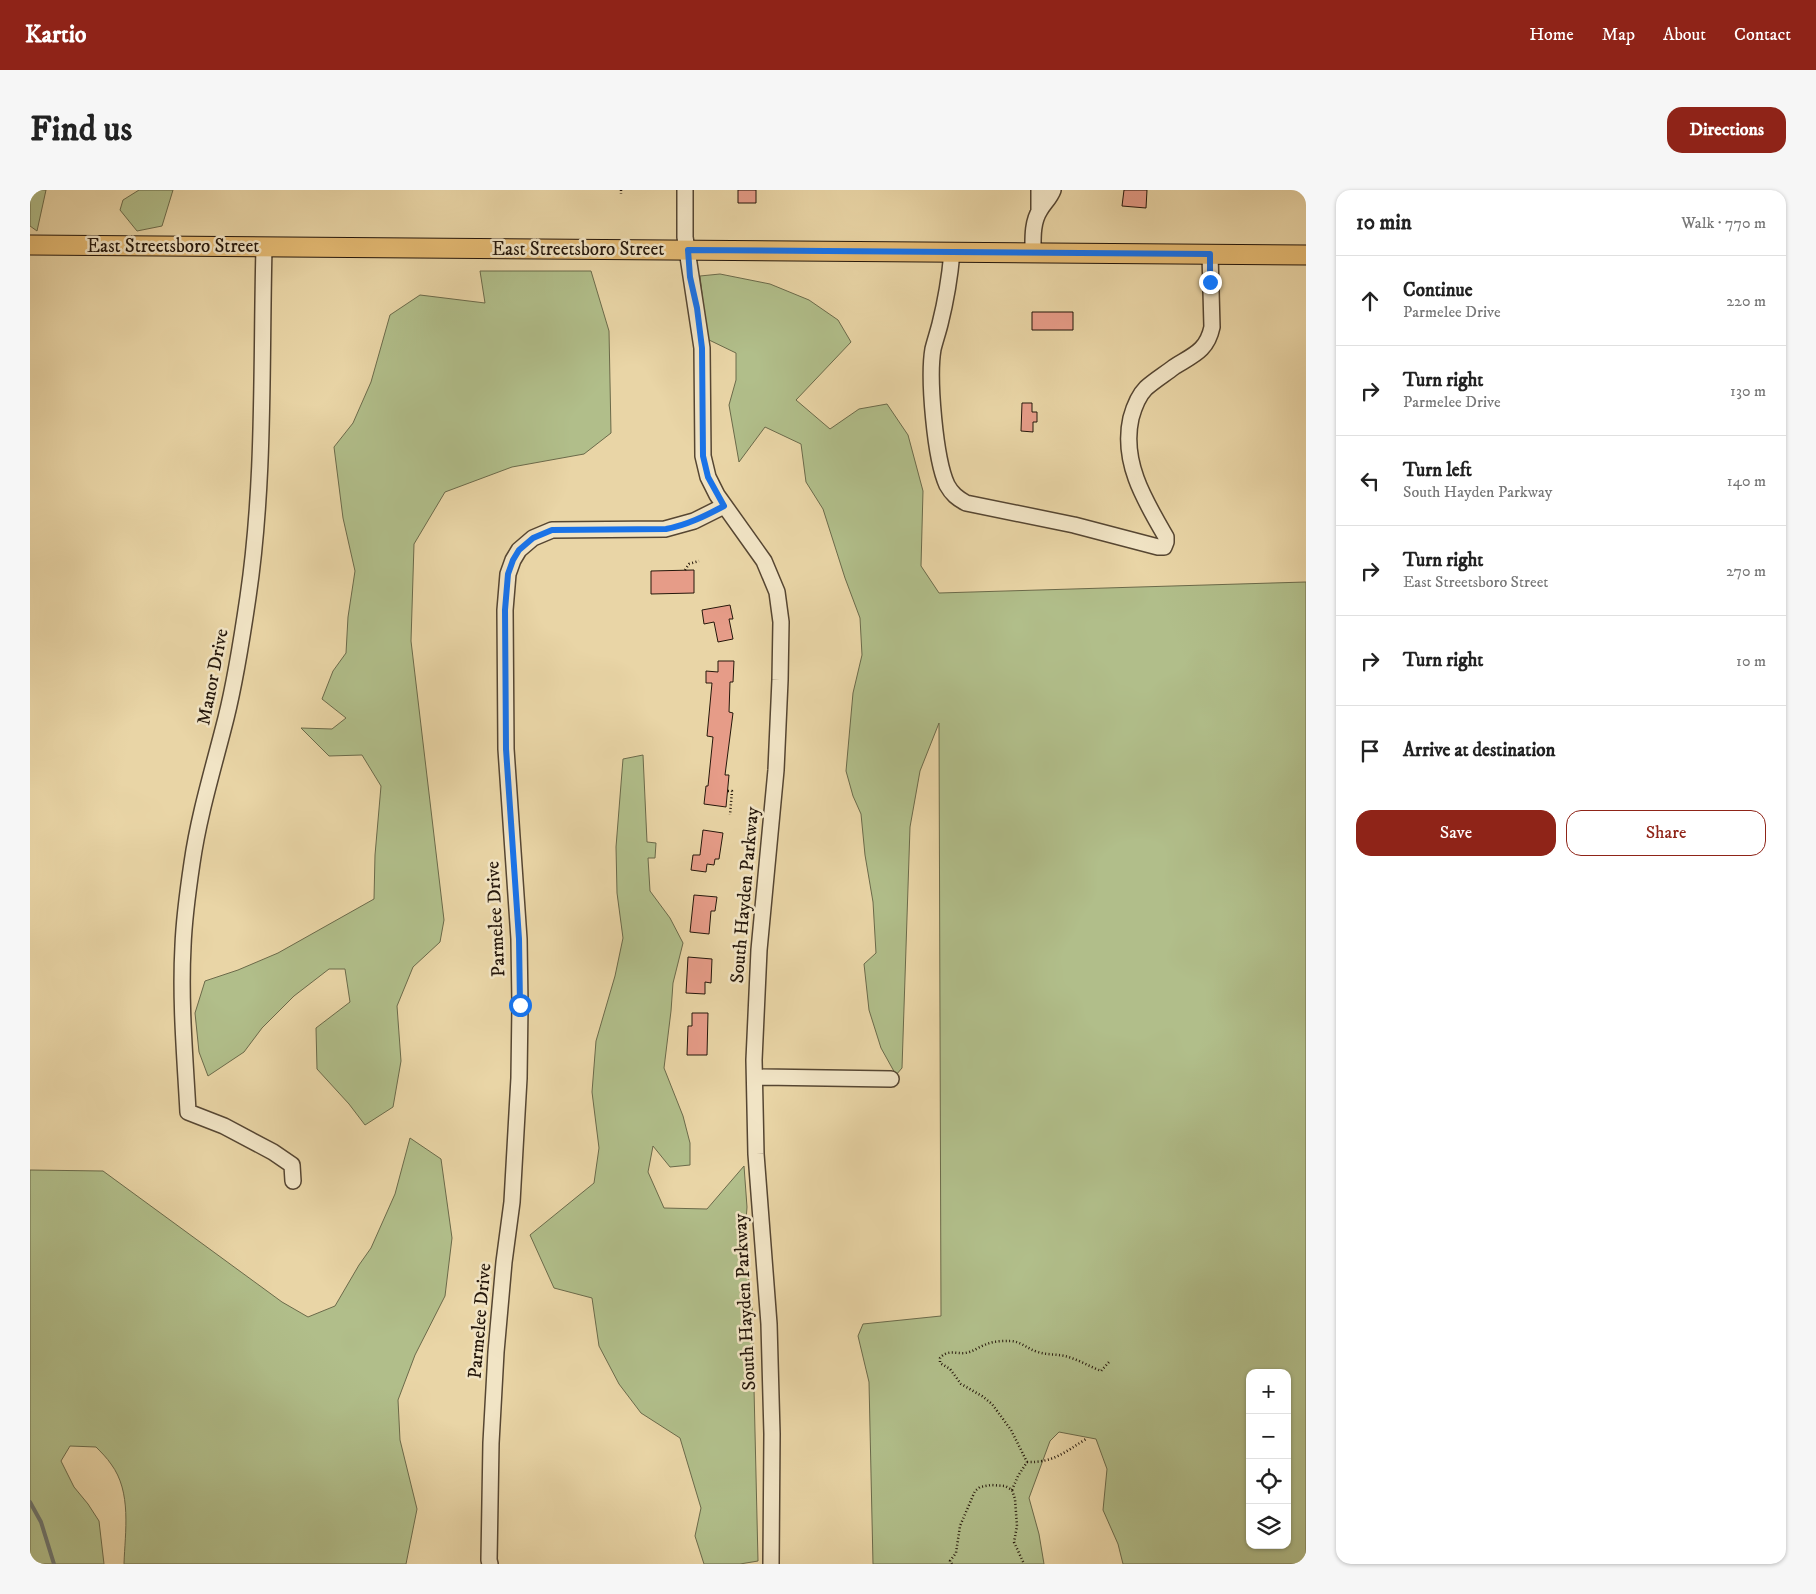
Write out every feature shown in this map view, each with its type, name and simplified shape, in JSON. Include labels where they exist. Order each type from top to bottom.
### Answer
[{"type":"main road","name":"East Streetsboro Street","points":[[30,245],[1306,255]]},
{"type":"street","name":"South Hayden Parkway","points":[[685,190],[685,237],[702,348],[703,456],[708,477],[724,506],[764,561],[777,592],[781,622],[776,770],[764,881],[757,984],[755,1077],[756,1154],[769,1334],[772,1434],[771,1564]]},
{"type":"street","points":[[1033,252],[1033,236],[1039,211],[1040,190]]},
{"type":"street","points":[[1039,211],[1053,190]]},
{"type":"street","name":"Manor Drive","points":[[264,248],[260,455],[248,596],[227,714],[202,809],[186,907],[183,946],[183,1008],[188,1112],[224,1126],[273,1152],[292,1166],[292,1181]]},
{"type":"street","points":[[952,252],[950,278],[933,350],[930,375],[933,412],[942,470],[948,486],[955,497],[966,503],[1074,525],[1158,547],[1164,547],[1166,537],[1145,500],[1135,474],[1128,448],[1128,431],[1135,405],[1145,389],[1161,376],[1201,350],[1210,339],[1212,328],[1210,254]]},
{"type":"street","name":"Parmelee Drive","points":[[490,1564],[491,1443],[496,1352],[504,1262],[512,1202],[520,1078],[519,939],[506,749],[505,610],[508,574],[519,550],[533,538],[552,530],[666,529],[683,526],[724,506]]},
{"type":"street","points":[[755,1077],[891,1079]]},
{"type":"path","points":[[685,570],[689,564],[699,562]]},
{"type":"path","points":[[728,791],[732,791],[730,815]]},
{"type":"path","points":[[1028,1462],[1011,1430],[992,1404],[961,1384],[950,1369],[940,1362],[940,1358],[944,1354],[952,1352],[966,1353],[989,1343],[1012,1341],[1022,1343],[1038,1352],[1066,1356],[1101,1371],[1109,1362]]},
{"type":"path","points":[[1028,1462],[1041,1463],[1055,1459],[1086,1439]]},
{"type":"path","points":[[1012,1490],[1018,1476],[1028,1462]]},
{"type":"path","points":[[952,1564],[950,1561],[956,1553],[960,1526],[975,1492],[980,1487],[991,1485],[1005,1486],[1012,1490],[1017,1514],[1014,1542],[1024,1564]]},
{"type":"green space","points":[[30,190],[46,190],[37,231],[30,226]]},
{"type":"green space","points":[[139,190],[173,190],[162,226],[137,231],[120,210],[123,200]]},
{"type":"green space","points":[[480,271],[591,271],[609,331],[611,433],[584,454],[512,467],[445,492],[414,544],[411,641],[444,920],[440,942],[413,967],[397,1006],[401,1061],[393,1107],[365,1125],[349,1104],[317,1069],[316,1028],[350,1002],[345,969],[329,969],[294,996],[262,1028],[244,1052],[208,1076],[199,1052],[195,1013],[205,981],[238,970],[278,953],[374,899],[375,855],[381,786],[362,755],[329,756],[301,728],[332,729],[346,718],[322,699],[333,671],[346,653],[348,617],[355,571],[343,518],[334,447],[353,423],[371,382],[390,315],[420,295],[485,303]]},
{"type":"green space","points":[[720,274],[770,284],[809,300],[838,320],[851,342],[796,400],[830,429],[859,409],[887,404],[908,435],[923,491],[921,566],[939,593],[1306,582],[1306,1564],[1123,1564],[1118,1544],[1103,1510],[1107,1469],[1096,1439],[1059,1432],[1050,1441],[1029,1498],[1039,1534],[1044,1564],[873,1564],[869,1382],[858,1336],[863,1324],[941,1316],[939,723],[920,771],[910,827],[902,1068],[896,1075],[881,1048],[869,1010],[864,964],[876,953],[873,902],[865,855],[861,814],[853,796],[846,771],[853,693],[862,655],[860,618],[823,509],[806,482],[801,444],[765,427],[739,462],[729,405],[736,380],[736,353],[707,339],[700,276]]},
{"type":"green space","points":[[643,755],[647,842],[656,843],[655,858],[648,858],[650,891],[670,918],[683,943],[673,983],[664,1068],[683,1116],[690,1143],[690,1165],[670,1167],[653,1146],[648,1172],[664,1208],[707,1209],[744,1166],[747,1207],[744,1248],[752,1302],[758,1561],[740,1564],[704,1564],[695,1536],[701,1508],[680,1438],[641,1413],[619,1384],[599,1346],[592,1298],[554,1288],[530,1235],[594,1183],[599,1148],[592,1092],[596,1041],[615,976],[623,938],[617,893],[616,847],[623,759]]},
{"type":"green space","points":[[410,1138],[441,1159],[452,1238],[445,1296],[415,1355],[398,1400],[400,1440],[417,1509],[406,1564],[124,1564],[126,1512],[125,1500],[118,1475],[96,1447],[70,1446],[61,1461],[74,1487],[99,1521],[104,1564],[30,1564],[30,1170],[103,1171],[282,1302],[308,1317],[335,1306],[371,1248],[395,1194]]},
{"type":"building","points":[[738,190],[756,190],[756,203],[738,203]]},
{"type":"building","points":[[1124,190],[1147,190],[1146,208],[1122,206]]},
{"type":"building","points":[[1032,312],[1073,312],[1073,330],[1032,330]]},
{"type":"building","points":[[1022,403],[1032,403],[1032,412],[1037,412],[1037,422],[1033,422],[1033,432],[1021,431]]},
{"type":"building","points":[[694,570],[694,593],[651,594],[651,571]]},
{"type":"building","points":[[730,605],[733,619],[729,619],[733,639],[718,642],[714,622],[704,624],[702,610]]},
{"type":"building","points":[[718,661],[734,661],[733,682],[730,682],[729,712],[733,713],[725,775],[729,775],[726,807],[704,804],[706,786],[708,786],[713,737],[707,736],[712,683],[706,683],[706,671],[718,672]]},
{"type":"building","points":[[703,830],[723,833],[719,859],[715,859],[714,865],[707,864],[706,872],[691,870],[693,855],[700,855]]},
{"type":"building","points":[[694,895],[717,897],[715,911],[711,911],[709,934],[690,932]]},
{"type":"building","points":[[688,957],[712,959],[711,983],[705,982],[705,994],[686,993]]},
{"type":"building","points":[[692,1013],[708,1013],[707,1055],[687,1055],[688,1026],[692,1026]]},
{"type":"waterway","points":[[30,1502],[41,1522],[54,1564]]},
{"type":"route","points":[[520,1005],[519,939],[506,749],[505,610],[508,574],[519,550],[533,538],[552,530],[666,529],[683,526],[724,506],[708,477],[703,456],[702,348],[697,308],[690,277],[688,250],[1210,254],[1210,282]]}]
